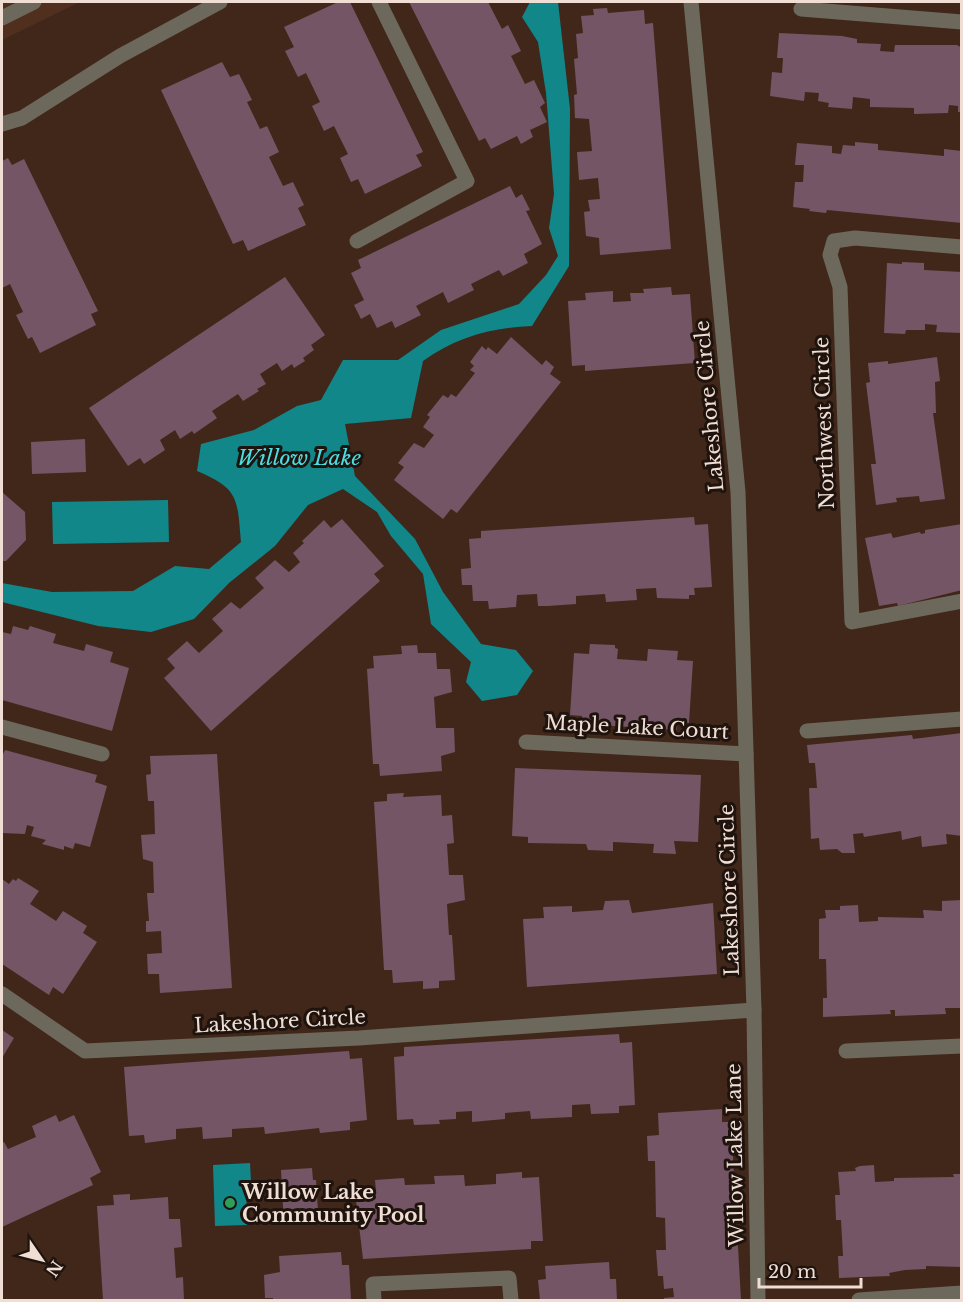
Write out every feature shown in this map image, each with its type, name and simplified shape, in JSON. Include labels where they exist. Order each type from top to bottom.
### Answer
[{"type":"street","points":[[2,18],[34,2]]},
{"type":"street","points":[[2,124],[22,118],[120,56],[220,2]]},
{"type":"street","points":[[357,241],[467,181],[379,2]]},
{"type":"street","name":"Lakeshore Circle","points":[[2,994],[85,1051],[359,1038],[754,1010],[738,492],[691,2]]},
{"type":"street","points":[[801,9],[962,22]]},
{"type":"street","name":"Northwest Circle","points":[[962,247],[855,238],[834,242],[830,255],[840,287],[852,622],[962,601]]},
{"type":"street","points":[[807,731],[962,719]]},
{"type":"street","points":[[2,727],[102,754]]},
{"type":"street","name":"Maple Lake Court","points":[[526,742],[746,754]]},
{"type":"street","name":"Willow Lake Lane","points":[[754,1010],[758,1300]]},
{"type":"street","points":[[846,1050],[962,1046]]},
{"type":"street","points":[[374,1300],[373,1284],[509,1278],[511,1300]]},
{"type":"street","points":[[859,1300],[962,1293]]},
{"type":"shaded area","points":[[2,2],[80,2],[2,40]]},
{"type":"water","name":"Willow Lake","points":[[530,2],[558,2],[570,109],[569,266],[532,326],[475,335],[448,346],[423,361],[411,418],[345,424],[355,476],[415,539],[443,592],[481,644],[516,650],[533,671],[517,695],[482,701],[466,682],[471,662],[431,624],[423,574],[391,536],[377,512],[343,489],[308,505],[275,546],[229,583],[194,619],[151,632],[98,626],[2,602],[2,583],[52,592],[133,591],[175,566],[209,569],[241,542],[234,497],[221,484],[197,471],[201,444],[254,430],[297,406],[321,400],[343,360],[398,360],[441,330],[519,304],[546,275],[558,256],[549,228],[554,194],[546,93],[538,42],[522,17]]},
{"type":"water","points":[[168,500],[169,542],[53,544],[52,502]]},
{"type":"water","name":"Willow Lake Community Pool","points":[[250,1163],[251,1182],[246,1182],[247,1225],[215,1226],[213,1165]]},
{"type":"building","points":[[338,2],[350,2],[423,152],[416,155],[422,166],[365,194],[358,179],[351,182],[340,158],[348,154],[334,126],[324,131],[312,106],[320,102],[306,73],[298,77],[285,51],[294,47],[284,27]]},
{"type":"building","points":[[409,2],[488,2],[502,29],[508,25],[521,51],[511,56],[525,84],[534,80],[545,103],[540,107],[547,122],[530,130],[533,137],[521,144],[517,136],[491,149],[485,138],[479,141]]},
{"type":"building","points":[[607,8],[608,13],[644,10],[645,24],[653,23],[671,249],[600,255],[599,238],[586,236],[584,212],[590,211],[588,200],[600,199],[598,178],[579,180],[577,152],[592,151],[589,119],[575,118],[574,95],[577,94],[574,59],[578,58],[576,34],[583,33],[581,16],[594,15],[593,9]]},
{"type":"building","points":[[779,33],[842,36],[857,39],[857,43],[881,44],[880,51],[894,52],[895,45],[957,45],[962,48],[962,112],[958,112],[958,106],[949,105],[948,113],[914,114],[914,108],[870,107],[870,99],[853,97],[852,109],[828,107],[829,103],[818,101],[819,93],[805,92],[804,101],[770,96],[772,72],[782,73],[783,58],[777,58]]},
{"type":"building","points":[[222,62],[230,77],[239,74],[252,100],[247,102],[260,129],[267,126],[279,152],[269,157],[283,186],[293,182],[304,205],[298,208],[306,225],[248,251],[243,240],[233,244],[161,90]]},
{"type":"building","points":[[855,142],[878,144],[878,150],[944,156],[944,149],[962,151],[962,223],[827,210],[826,213],[793,207],[795,182],[803,182],[804,165],[795,165],[797,143],[832,146],[832,153],[841,154],[843,145],[855,146]]},
{"type":"building","points":[[8,158],[12,165],[24,159],[98,311],[91,314],[96,325],[40,353],[32,337],[28,339],[16,315],[23,312],[10,284],[2,288],[2,161]]},
{"type":"building","points":[[510,186],[516,198],[522,194],[530,210],[526,211],[542,244],[524,254],[528,263],[503,276],[499,270],[471,284],[474,290],[448,303],[443,292],[416,306],[421,315],[395,328],[392,321],[377,328],[370,314],[361,319],[354,305],[364,300],[351,273],[361,268],[358,260]]},
{"type":"building","points":[[902,262],[924,263],[924,270],[962,272],[962,333],[936,332],[937,325],[925,324],[925,330],[906,330],[905,334],[884,333],[887,263],[902,264]]},
{"type":"building","points":[[285,277],[325,335],[311,345],[314,350],[303,358],[305,361],[294,368],[292,364],[282,371],[277,363],[260,374],[266,384],[257,389],[259,391],[243,401],[238,394],[212,411],[217,418],[194,434],[192,431],[180,439],[175,430],[160,440],[165,450],[144,464],[140,458],[128,466],[89,408]]},
{"type":"building","points":[[671,287],[672,295],[690,294],[695,363],[585,371],[585,365],[572,366],[568,301],[586,300],[585,293],[613,291],[613,302],[631,301],[630,293],[644,293],[643,289]]},
{"type":"building","points":[[511,337],[542,365],[546,360],[554,367],[550,374],[561,382],[457,513],[451,509],[443,519],[394,480],[404,467],[398,463],[414,443],[424,448],[434,435],[423,427],[430,417],[427,415],[443,395],[448,398],[451,394],[456,397],[475,373],[470,370],[474,366],[470,362],[482,346],[486,350],[488,347],[497,354]]},
{"type":"building","points":[[937,357],[940,381],[935,382],[936,413],[933,413],[945,499],[920,502],[919,496],[896,498],[897,502],[876,505],[871,464],[876,464],[866,383],[870,382],[868,363],[888,361],[888,364]]},
{"type":"building","points":[[85,439],[86,472],[32,474],[31,442]]},
{"type":"building","points":[[2,492],[25,512],[26,540],[6,561],[2,561]]},
{"type":"building","points":[[694,517],[695,525],[708,524],[712,587],[694,588],[695,595],[689,595],[689,599],[657,598],[656,588],[636,589],[637,600],[606,602],[605,594],[576,596],[576,604],[538,606],[537,594],[517,595],[516,607],[489,609],[488,601],[473,601],[472,585],[462,585],[461,569],[471,568],[469,539],[481,538],[481,531]]},
{"type":"building","points":[[342,519],[384,566],[374,574],[380,581],[211,731],[164,678],[175,668],[167,659],[187,641],[199,653],[223,631],[212,619],[231,602],[240,609],[264,588],[255,578],[275,560],[289,572],[300,562],[293,553],[304,543],[302,541],[324,520],[331,528]]},
{"type":"building","points":[[962,524],[962,590],[898,606],[897,603],[879,606],[865,538],[891,533],[893,538],[920,532],[921,534],[925,533],[925,530]]},
{"type":"building","points":[[13,626],[28,630],[30,626],[56,634],[53,643],[84,651],[86,644],[113,652],[110,662],[129,668],[112,731],[2,700],[2,632],[11,634]]},
{"type":"building","points":[[590,644],[615,645],[618,649],[617,659],[647,661],[648,649],[678,651],[677,660],[693,661],[689,723],[677,722],[677,730],[582,724],[582,716],[570,715],[574,653],[589,654]]},
{"type":"building","points":[[417,645],[418,653],[436,653],[437,669],[450,669],[452,692],[434,697],[436,728],[454,728],[455,752],[441,756],[442,771],[380,776],[379,764],[373,764],[367,669],[374,668],[373,656],[402,654],[401,646]]},
{"type":"building","points":[[962,733],[962,836],[946,834],[947,844],[922,847],[921,836],[902,840],[901,831],[864,837],[863,833],[853,834],[855,853],[842,853],[837,849],[820,850],[819,838],[811,839],[809,788],[817,788],[815,763],[809,763],[807,745],[912,735],[913,739]]},
{"type":"building","points":[[5,750],[97,775],[95,782],[107,786],[90,847],[75,843],[73,849],[64,846],[64,850],[42,844],[46,840],[31,836],[34,827],[27,825],[25,834],[2,833],[2,756]]},
{"type":"building","points":[[217,754],[232,988],[160,993],[159,974],[148,974],[147,954],[162,953],[161,931],[146,932],[146,921],[149,921],[147,893],[154,893],[153,862],[143,859],[141,835],[155,834],[154,801],[148,801],[146,775],[151,774],[150,756]]},
{"type":"building","points":[[515,768],[701,775],[698,842],[674,841],[676,854],[653,853],[654,844],[613,842],[613,851],[588,850],[586,844],[528,843],[528,837],[512,836]]},
{"type":"building","points":[[404,793],[403,797],[441,795],[442,816],[452,815],[454,843],[447,844],[449,875],[463,875],[465,900],[447,904],[455,980],[439,981],[439,988],[423,989],[423,981],[393,983],[392,970],[384,970],[374,802],[387,801],[387,794]]},
{"type":"building","points":[[18,878],[39,891],[30,904],[56,921],[63,911],[87,926],[83,933],[97,942],[63,994],[53,987],[49,995],[2,964],[2,879],[9,884],[13,879],[16,881]]},
{"type":"building","points":[[629,900],[632,913],[713,903],[717,974],[527,987],[523,919],[544,918],[543,907],[572,906],[572,912],[603,910],[605,901]]},
{"type":"building","points":[[962,900],[962,1008],[945,1008],[946,1014],[895,1016],[895,1010],[890,1010],[891,1014],[823,1017],[823,998],[827,998],[826,959],[819,959],[819,919],[826,918],[825,910],[840,910],[840,906],[858,905],[859,922],[878,921],[878,917],[924,918],[923,910],[942,911],[942,901]]},
{"type":"building","points":[[2,1030],[14,1038],[2,1058]]},
{"type":"building","points":[[619,1034],[620,1043],[632,1042],[635,1105],[619,1106],[619,1113],[591,1114],[590,1104],[572,1105],[572,1117],[531,1119],[530,1111],[505,1113],[505,1119],[472,1122],[472,1111],[456,1112],[456,1119],[439,1120],[440,1124],[414,1125],[413,1119],[397,1120],[394,1057],[404,1056],[404,1047]]},
{"type":"building","points":[[349,1051],[350,1059],[362,1058],[367,1120],[350,1122],[350,1130],[320,1133],[319,1128],[265,1134],[264,1127],[232,1129],[232,1137],[203,1139],[202,1127],[176,1129],[176,1139],[145,1143],[144,1135],[129,1136],[124,1067]]},
{"type":"building","points":[[722,1109],[722,1122],[731,1122],[741,1300],[664,1300],[664,1298],[674,1297],[673,1288],[664,1289],[663,1276],[658,1276],[656,1250],[666,1250],[665,1218],[656,1217],[655,1161],[648,1161],[647,1136],[659,1135],[658,1113]]},
{"type":"building","points":[[56,1115],[59,1122],[74,1115],[101,1172],[90,1178],[93,1185],[2,1227],[2,1143],[4,1142],[8,1149],[36,1137],[32,1126]]},
{"type":"building","points":[[874,1165],[875,1182],[894,1181],[894,1178],[954,1177],[953,1174],[962,1174],[962,1267],[926,1266],[926,1269],[889,1273],[890,1276],[839,1278],[838,1256],[843,1256],[841,1220],[836,1220],[835,1195],[840,1195],[838,1172],[856,1171],[855,1168],[860,1166]]},
{"type":"building","points":[[312,1168],[313,1180],[316,1180],[318,1211],[315,1211],[315,1223],[284,1225],[281,1170]]},
{"type":"building","points":[[522,1172],[522,1178],[539,1177],[543,1241],[531,1241],[531,1249],[363,1259],[355,1192],[376,1191],[375,1180],[404,1178],[405,1185],[435,1184],[434,1176],[464,1175],[465,1186],[496,1184],[496,1174]]},
{"type":"building","points":[[130,1194],[130,1200],[168,1197],[169,1219],[180,1219],[182,1247],[174,1248],[176,1278],[183,1277],[184,1300],[103,1300],[97,1206],[114,1205],[113,1195]]},
{"type":"building","points":[[341,1252],[342,1265],[349,1265],[351,1300],[273,1300],[273,1298],[265,1298],[264,1275],[280,1272],[279,1256]]},
{"type":"building","points":[[609,1262],[610,1279],[616,1279],[617,1300],[540,1300],[538,1280],[546,1279],[545,1266]]},
{"type":"place","name":"Willow Lake Community Pool","points":[[230,1203]]}]
